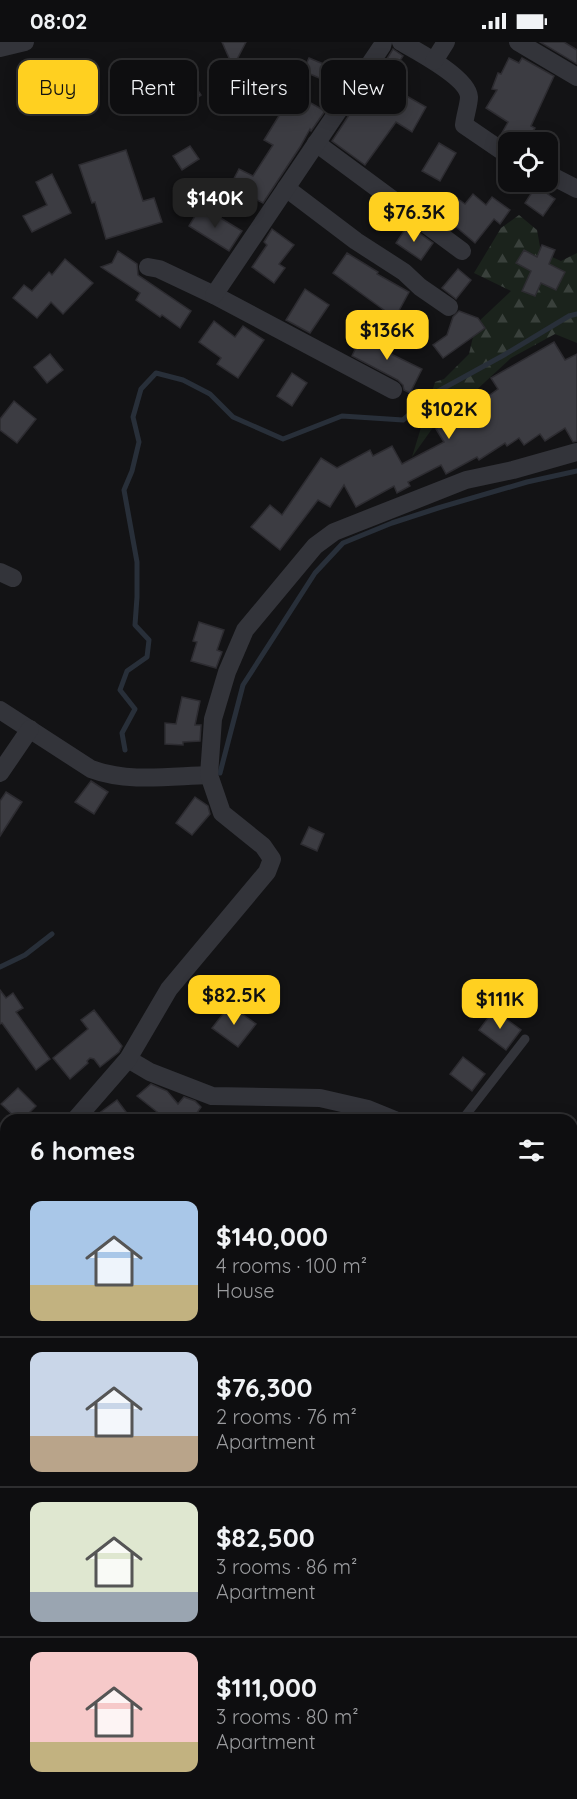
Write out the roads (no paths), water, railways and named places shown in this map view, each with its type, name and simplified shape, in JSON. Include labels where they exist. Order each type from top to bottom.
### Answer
[{"type":"street","points":[[0,48],[25,42]]},
{"type":"street","points":[[214,295],[383,42]]},
{"type":"street","points":[[401,42],[434,61],[466,87],[469,97],[464,125],[498,148]]},
{"type":"street","points":[[434,61],[446,42]]},
{"type":"street","points":[[518,42],[577,77]]},
{"type":"street","points":[[316,143],[462,251]]},
{"type":"street","points":[[558,179],[577,189]]},
{"type":"street","points":[[286,188],[449,307]]},
{"type":"street","points":[[148,267],[159,269],[214,295],[393,390]]},
{"type":"street","points":[[80,1114],[128,1059],[169,989],[267,872],[272,859],[263,846],[222,813],[209,775],[213,719],[227,672],[245,630],[315,546],[334,532],[466,480],[577,452]]},
{"type":"street","points":[[0,710],[91,769],[108,776],[209,775]]},
{"type":"street","points":[[0,773],[30,729]]},
{"type":"street","points":[[128,1059],[150,1072],[212,1096],[320,1098],[380,1114]]},
{"type":"lane","points":[[467,1114],[525,1040]]},
{"type":"waterway","points":[[125,750],[122,733],[135,709],[120,690],[127,671],[147,657],[149,640],[135,625],[137,562],[124,490],[132,471],[139,442],[133,417],[141,389],[156,373],[183,380],[210,394],[233,417],[283,439],[342,416],[403,420],[433,394],[569,316],[577,314]]},
{"type":"waterway","points":[[220,773],[243,685],[315,573],[343,543],[392,523],[438,508],[527,482],[577,471]]},
{"type":"waterway","points":[[0,967],[25,955],[52,934]]}]
